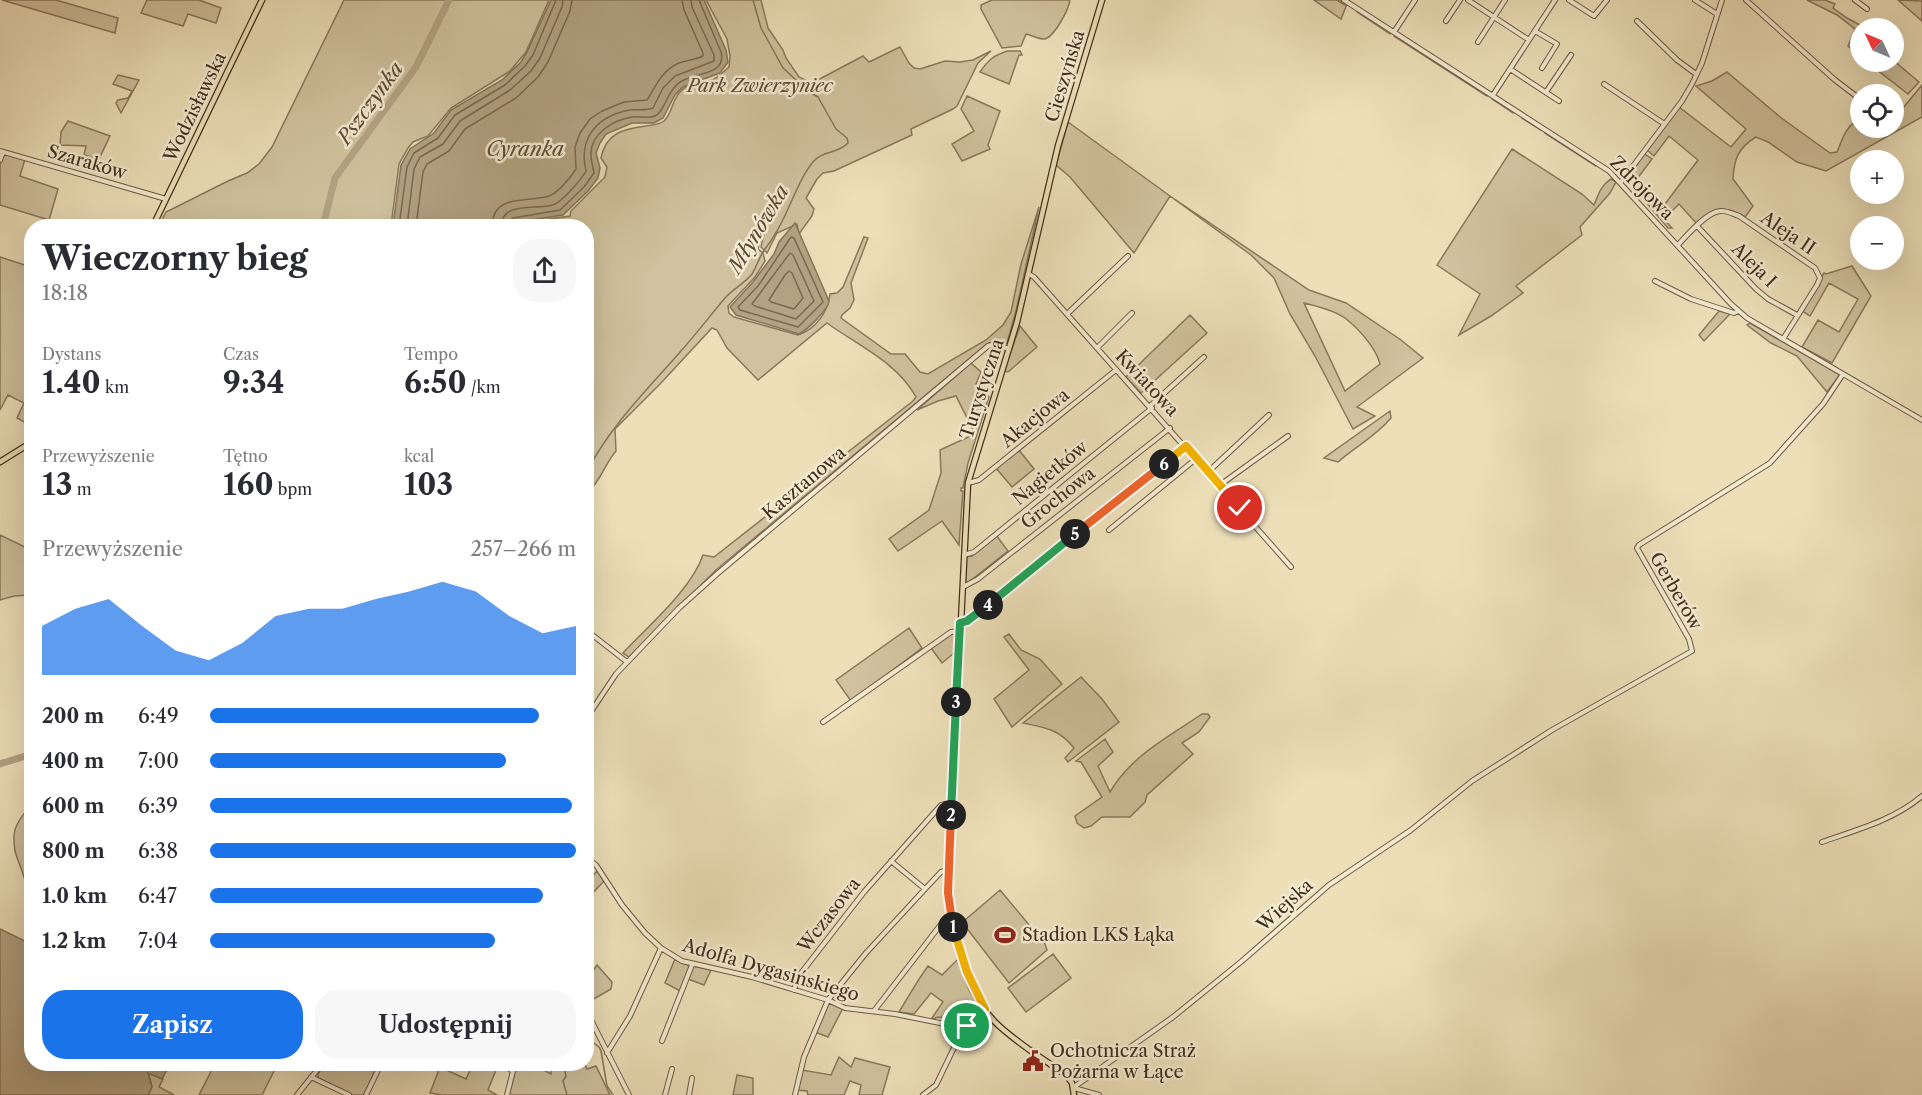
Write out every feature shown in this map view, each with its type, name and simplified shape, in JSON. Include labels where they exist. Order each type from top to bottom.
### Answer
[{"type":"main road","name":"Wodzisławska","points":[[156,219],[262,0]]},
{"type":"main road","name":"Cieszyńska","points":[[1054,159],[1102,0]]},
{"type":"main road","name":"Turystyczna","points":[[1054,159],[1029,274],[1009,349],[968,483],[948,893],[951,917],[967,972],[985,1009],[1006,1032],[1066,1075],[1074,1087]]},
{"type":"main road","points":[[0,462],[24,447]]},
{"type":"main road","points":[[1074,1087],[1074,1095]]},
{"type":"street","name":"Zdrojowa","points":[[1344,0],[1601,165],[1621,182],[1739,311],[1922,420]]},
{"type":"street","points":[[1394,32],[1415,0]]},
{"type":"street","points":[[1446,21],[1460,0]]},
{"type":"street","points":[[1468,0],[1529,40]]},
{"type":"street","points":[[1478,42],[1505,0]]},
{"type":"street","points":[[1493,95],[1555,0]]},
{"type":"street","points":[[1569,0],[1594,16],[1607,0]]},
{"type":"street","points":[[1695,0],[1717,14]]},
{"type":"street","points":[[1621,182],[1663,123],[1682,101],[1696,75],[1722,0]]},
{"type":"street","points":[[1746,0],[1850,91]]},
{"type":"street","points":[[1855,0],[1867,9]]},
{"type":"street","points":[[1637,21],[1696,75]]},
{"type":"street","points":[[1535,31],[1557,44],[1542,68]]},
{"type":"street","points":[[1546,92],[1571,55]]},
{"type":"street","points":[[1510,69],[1559,100]]},
{"type":"street","points":[[1604,84],[1663,123]]},
{"type":"street","name":"Szaraków","points":[[1,151],[166,199]]},
{"type":"street","points":[[0,160],[1,151]]},
{"type":"street","name":"Aleja II","points":[[1678,245],[1711,213],[1720,211],[1739,216],[1815,268],[1820,278],[1783,339]]},
{"type":"street","name":"Aleja I","points":[[1697,226],[1756,289],[1768,299],[1797,315]]},
{"type":"street","points":[[1067,314],[1128,256]]},
{"type":"street","name":"Kwiatowa","points":[[1029,274],[1197,458],[1291,567]]},
{"type":"street","points":[[1655,281],[1706,304],[1734,313],[1739,311]]},
{"type":"street","points":[[1097,348],[1132,313]]},
{"type":"street","name":"Kasztanowa","points":[[594,706],[609,682],[627,662],[679,608],[717,574],[988,346],[995,344],[1009,349]]},
{"type":"street","name":"Nagietków","points":[[963,556],[974,552],[1151,407],[1204,357]]},
{"type":"street","name":"Akacjowa","points":[[968,483],[979,480],[1116,370]]},
{"type":"street","name":"Gerberów","points":[[1519,751],[1588,709],[1692,651],[1689,639],[1637,548],[1770,463],[1823,404],[1843,374]]},
{"type":"street","points":[[1208,472],[1269,415]]},
{"type":"street","name":"Grochowa","points":[[962,586],[972,583],[984,574],[1170,428]]},
{"type":"street","points":[[1220,486],[1288,436]]},
{"type":"street","points":[[960,623],[971,619],[1186,446]]},
{"type":"street","points":[[1108,530],[1197,458]]},
{"type":"street","points":[[823,722],[951,632],[960,631]]},
{"type":"street","points":[[594,636],[627,662]]},
{"type":"street","name":"Wiejska","points":[[1074,1087],[1173,1017],[1242,961],[1329,885],[1411,830],[1473,782],[1519,751]]},
{"type":"street","points":[[1822,842],[1876,822],[1922,796]]},
{"type":"street","name":"Wczasowa","points":[[794,990],[798,977],[891,861],[941,805],[951,802]]},
{"type":"street","points":[[891,861],[925,889]]},
{"type":"street","name":"Adolfa Dygasińskiego","points":[[594,865],[645,933],[671,956],[692,965],[752,977],[828,1000],[845,1008],[895,1014],[964,1027]]},
{"type":"street","points":[[795,1095],[804,1057],[828,1000],[866,953],[925,889],[940,873],[948,870]]},
{"type":"street","points":[[873,1012],[945,919],[951,917]]},
{"type":"street","points":[[607,1053],[630,1016],[661,948]]},
{"type":"street","points":[[662,1041],[692,965]]},
{"type":"street","points":[[923,1095],[936,1085],[964,1027],[985,1009]]},
{"type":"street","points":[[594,1025],[629,1095]]},
{"type":"street","points":[[664,1095],[672,1070]]},
{"type":"street","points":[[297,1095],[316,1071]]},
{"type":"street","points":[[366,1095],[378,1071]]},
{"type":"street","points":[[507,1095],[513,1071]]},
{"type":"street","points":[[311,1077],[349,1095]]},
{"type":"street","points":[[689,1095],[692,1078]]},
{"type":"street","points":[[1074,1087],[1099,1095]]},
{"type":"green space","points":[[2,0],[56,0],[118,18],[115,33]]},
{"type":"green space","points":[[147,0],[199,0],[221,8],[216,23],[188,14],[183,26],[141,13]]},
{"type":"green space","points":[[344,0],[549,0],[526,52],[510,71],[451,108],[428,136],[413,142],[408,148],[399,164],[392,219],[162,219],[166,212],[247,173],[259,164],[272,147]]},
{"type":"green space","name":"Park Zwierzyniec","points":[[706,0],[761,0],[768,28],[799,77],[809,82],[816,81],[863,56],[869,62],[900,47],[909,63],[914,68],[920,69],[945,61],[973,60],[991,51],[978,63],[957,106],[953,109],[911,129],[912,135],[834,171],[823,173],[806,198],[814,209],[812,216],[799,234],[797,224],[777,233],[767,253],[761,247],[763,227],[758,249],[763,253],[765,261],[755,277],[728,306],[729,313],[734,317],[798,335],[810,329],[824,313],[830,294],[837,293],[843,287],[864,237],[868,238],[851,283],[854,300],[841,318],[891,354],[905,354],[920,372],[928,374],[986,340],[1003,325],[1011,312],[1021,264],[1039,207],[1007,343],[996,340],[987,344],[716,570],[629,657],[623,653],[679,594],[703,555],[714,557],[916,397],[908,385],[887,364],[827,323],[758,380],[727,348],[717,330],[712,328],[615,429],[616,451],[594,485],[594,219],[549,219],[570,216],[571,211],[605,177],[607,167],[601,158],[611,138],[623,131],[662,122],[667,118],[679,92],[689,86],[713,80],[729,67],[727,39]]},
{"type":"green space","points":[[992,0],[1070,0],[1060,22],[1048,37],[1042,39],[1026,34],[1021,46],[1002,48],[981,9],[981,5]]},
{"type":"green space","points":[[1314,0],[1340,0],[1347,4],[1341,19]]},
{"type":"green space","points":[[1807,0],[1825,0],[1835,4],[1833,8],[1850,20],[1850,25],[1837,15]]},
{"type":"green space","points":[[1898,0],[1922,1],[1922,21]]},
{"type":"green space","points":[[1008,51],[1020,51],[1022,55],[1019,55],[1009,84],[980,72],[992,58]]},
{"type":"green space","points":[[1904,69],[1919,82],[1908,94],[1904,91],[1904,84],[1895,84],[1880,72],[1904,72]]},
{"type":"green space","points":[[1727,72],[1780,117],[1830,153],[1837,152],[1850,128],[1850,138],[1885,138],[1863,150],[1850,150],[1850,158],[1826,171],[1797,162],[1768,142],[1756,137],[1738,155],[1733,179],[1753,206],[1745,217],[1731,210],[1720,210],[1708,215],[1697,224],[1679,204],[1664,219],[1672,228],[1668,228],[1628,181],[1643,153],[1652,159],[1637,179],[1662,208],[1698,160],[1669,136],[1654,156],[1647,150],[1679,107],[1731,147],[1746,129],[1696,86],[1712,81]]},
{"type":"green space","points":[[118,75],[139,80],[121,113],[116,103],[118,100],[128,98],[132,91],[113,84]]},
{"type":"green space","points":[[1922,85],[1922,117],[1904,127],[1904,107]]},
{"type":"green space","points":[[967,96],[1000,111],[988,145],[990,149],[962,161],[952,144],[974,131],[961,109]]},
{"type":"green space","points":[[68,121],[110,136],[99,159],[84,155],[86,146],[60,145],[61,132]]},
{"type":"green space","points":[[1068,122],[1170,196],[1134,253],[1070,177],[1056,165]]},
{"type":"green space","points":[[1512,149],[1582,194],[1594,205],[1604,184],[1611,179],[1616,182],[1610,193],[1580,227],[1582,235],[1516,286],[1523,293],[1459,335],[1480,294],[1437,265]]},
{"type":"green space","points":[[4,153],[25,159],[20,176],[58,189],[49,219],[0,205],[0,165]]},
{"type":"green space","points":[[1170,196],[1309,290],[1346,303],[1401,340],[1423,358],[1357,407],[1375,416],[1353,429],[1290,314],[1274,278],[1251,255]],"holes":[[[1304,303],[1345,318],[1366,339],[1380,364],[1345,391]]]},
{"type":"green space","points":[[0,257],[24,265],[24,403],[8,395],[0,410]]},
{"type":"green space","points":[[1850,267],[1850,270],[1855,270],[1871,296],[1832,363],[1802,347],[1818,320],[1839,332],[1858,299],[1829,283],[1810,316],[1802,311],[1824,273]]},
{"type":"green space","points":[[1719,311],[1730,314],[1704,341],[1699,335]]},
{"type":"green space","points":[[1190,315],[1207,333],[1141,393],[1126,377]]},
{"type":"green space","points":[[1750,323],[1840,375],[1827,392],[1797,356],[1771,343],[1747,325]]},
{"type":"green space","points":[[1020,326],[1037,347],[1008,372],[1004,371]]},
{"type":"green space","points":[[971,363],[981,372],[976,384],[989,397],[968,463],[963,488],[961,488],[963,491],[959,545],[942,521],[898,551],[889,539],[929,510],[941,473],[940,450],[975,434],[956,396],[917,410]]},
{"type":"green space","points":[[24,403],[24,422],[17,418]]},
{"type":"green space","points":[[1390,411],[1391,418],[1385,425],[1338,462],[1324,458]]},
{"type":"green space","points":[[1019,450],[1034,469],[1012,487],[996,468]]},
{"type":"green space","points":[[0,535],[24,547],[24,595],[0,600]]},
{"type":"green space","points":[[996,535],[1008,551],[965,585],[966,557],[972,556]]},
{"type":"green space","points":[[909,628],[922,648],[851,701],[836,680]]},
{"type":"green space","points":[[955,632],[954,653],[942,663],[931,648]]},
{"type":"green space","points":[[1009,634],[1021,650],[1040,659],[1062,684],[1012,727],[994,699],[1029,670],[1004,637]]},
{"type":"green space","points":[[1081,677],[1102,699],[1119,722],[1068,762],[1065,758],[1074,748],[1063,737],[1045,728],[1023,723]]},
{"type":"green space","points":[[1202,714],[1208,714],[1210,717],[1199,732],[1182,743],[1193,754],[1147,795],[1145,802],[1130,817],[1102,817],[1091,826],[1084,828],[1077,823],[1075,816],[1102,797],[1081,762],[1076,761],[1105,739],[1113,752],[1098,766],[1110,792],[1128,768],[1139,758],[1163,739]]},
{"type":"green space","points":[[24,814],[24,878],[15,851],[14,839],[17,824]]},
{"type":"green space","points":[[598,870],[605,880],[594,892],[594,875]]},
{"type":"green space","name":"Stadion LKS Łąka","points":[[1000,890],[1045,944],[1047,950],[1009,983],[965,926],[965,920]]},
{"type":"green space","points":[[1053,954],[1071,978],[1026,1012],[1008,988]]},
{"type":"green space","points":[[675,959],[690,966],[680,991],[665,983]]},
{"type":"green space","points":[[958,959],[969,990],[980,1009],[975,1016],[972,1015],[963,1021],[938,1017],[933,1019],[943,1002],[931,993],[914,1014],[899,1012],[928,966],[942,975]]},
{"type":"green space","points":[[597,965],[612,982],[611,989],[594,999],[594,970]]},
{"type":"green space","points":[[693,966],[711,970],[704,985],[688,979]]},
{"type":"green space","points":[[829,1003],[843,1008],[828,1037],[815,1032]]},
{"type":"green space","points":[[839,1057],[851,1067],[855,1058],[890,1067],[882,1095],[859,1095],[861,1085],[850,1081],[844,1095],[808,1095],[807,1091],[798,1090],[802,1070],[831,1075]]},
{"type":"green space","points":[[596,1066],[610,1095],[509,1095],[515,1071],[545,1071],[551,1074],[551,1071],[594,1071]]},
{"type":"green space","points":[[211,1071],[274,1071],[262,1095],[199,1095]]},
{"type":"green space","points":[[320,1071],[375,1071],[364,1095],[352,1095],[318,1078]]},
{"type":"green space","points":[[438,1071],[449,1071],[466,1079],[470,1071],[496,1071],[488,1090],[497,1095],[430,1093]]},
{"type":"green space","points":[[148,1072],[163,1079],[159,1087],[174,1095],[148,1095],[152,1087]]},
{"type":"green space","points":[[737,1075],[753,1078],[753,1095],[733,1095]]},
{"type":"water","name":"Cyranka","points":[[551,0],[704,0],[726,50],[728,62],[720,73],[683,87],[675,95],[663,118],[654,123],[632,123],[606,134],[596,153],[600,168],[598,178],[563,215],[537,219],[394,219],[401,165],[410,149],[434,133],[451,110],[502,80],[521,62]]},
{"type":"water","points":[[795,223],[829,301],[817,319],[799,334],[736,315],[730,307],[753,282],[774,254],[779,242]]},
{"type":"water","points":[[0,929],[24,941],[24,1071],[166,1071],[162,1079],[148,1073],[152,1087],[148,1095],[0,1095]]},
{"type":"waterway","name":"Pszczynka","points":[[325,219],[335,178],[416,67],[449,0]]},
{"type":"waterway","name":"Młynówka","points":[[594,459],[630,409],[725,298],[752,274],[763,252],[780,227],[809,166],[817,158],[840,149],[848,143],[847,138],[836,129],[818,97],[809,92],[783,68],[761,28],[753,0]]},
{"type":"waterway","points":[[1337,0],[1345,5]]},
{"type":"waterway","points":[[1357,12],[1390,34]]},
{"type":"waterway","points":[[1394,36],[1487,96]]},
{"type":"waterway","points":[[1492,99],[1513,113]]},
{"type":"waterway","points":[[1522,118],[1541,130]]},
{"type":"waterway","points":[[1545,133],[1596,166]]},
{"type":"waterway","name":"Pszczynka","points":[[0,764],[24,756]]},
{"type":"waterway","points":[[594,1043],[601,1051],[607,1086],[613,1095]]},
{"type":"waterway","points":[[565,1071],[566,1076],[563,1081],[567,1095]]},
{"type":"place","name":"Stadion LKS Łąka","points":[[1005,935]]},
{"type":"place","name":"Ochotnicza Straż Pożarna w Łące","points":[[1033,1061]]},
{"type":"route","points":[[967,1026],[985,1009],[970,981],[956,939],[948,893],[960,623],[971,619],[1186,446],[1240,508]]}]
